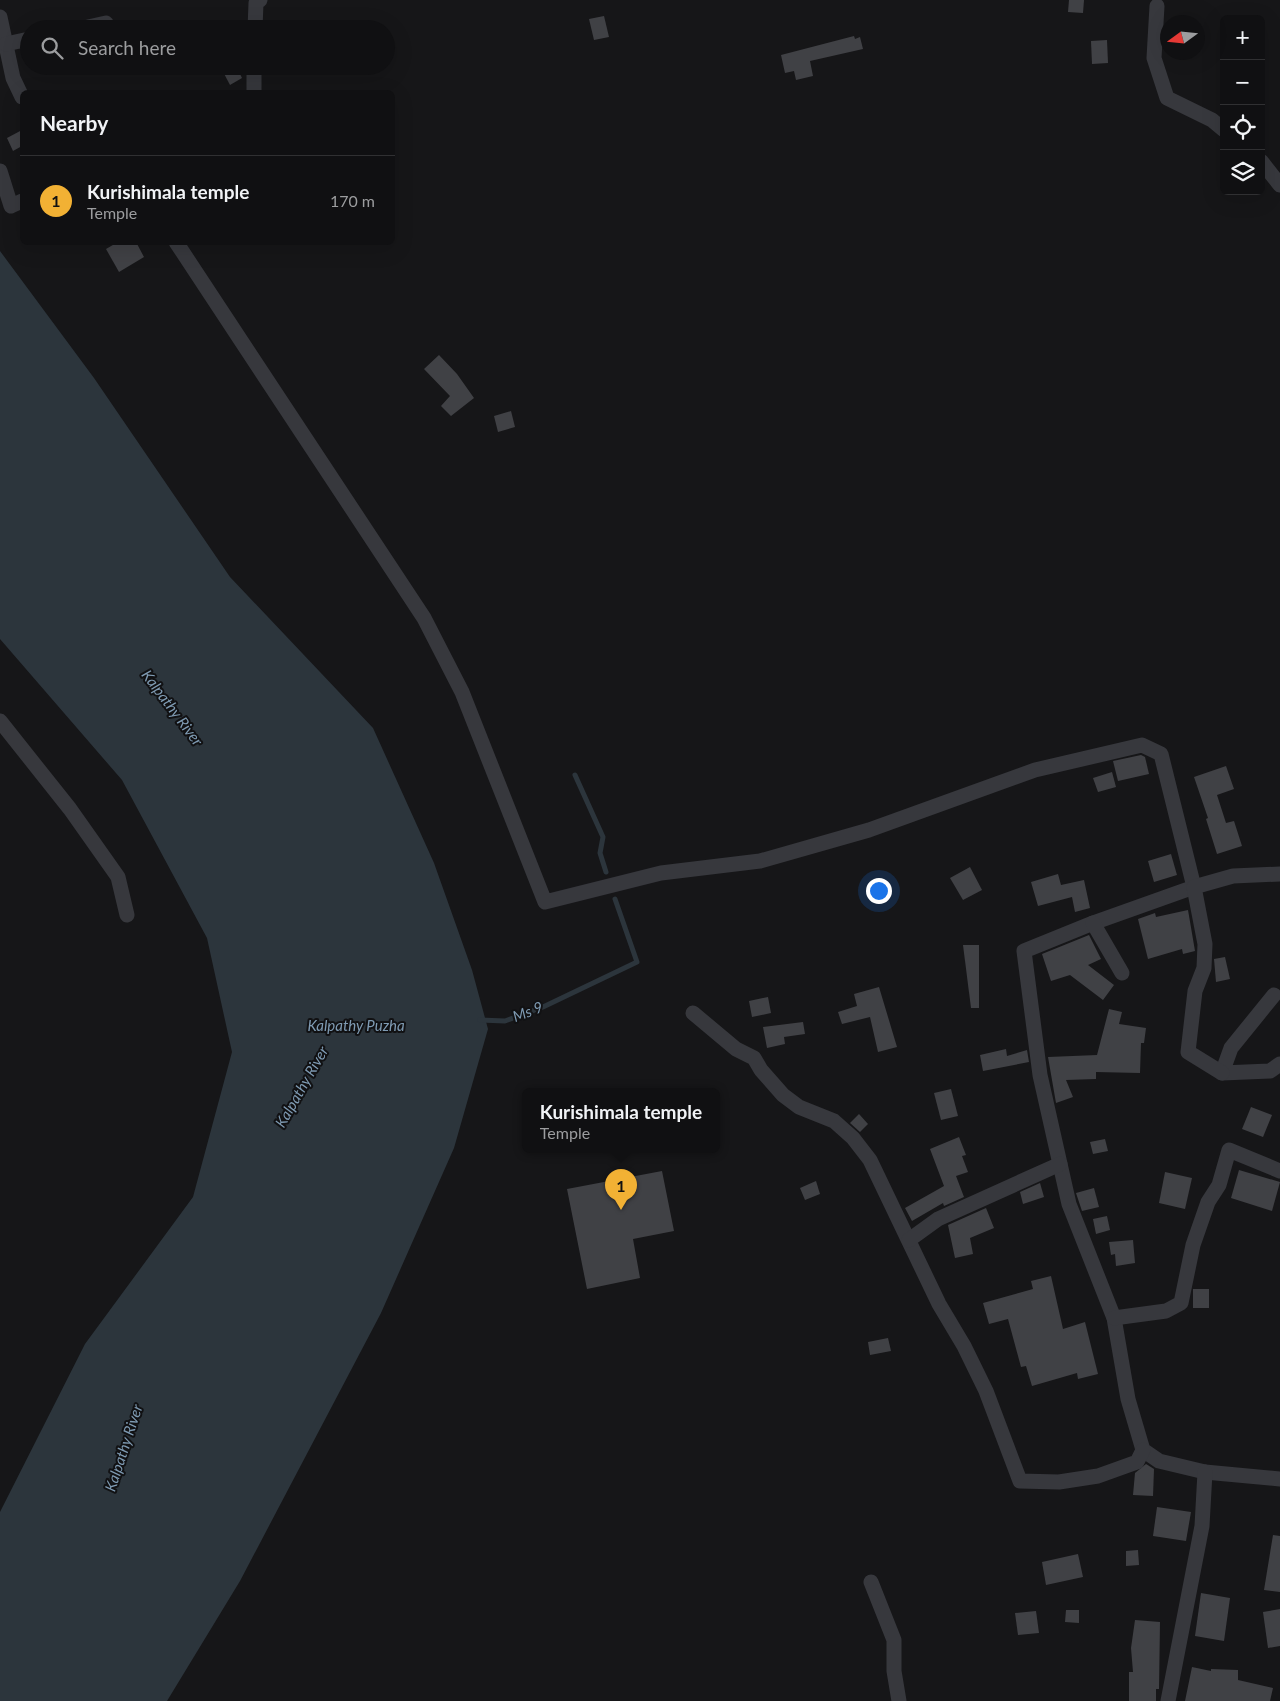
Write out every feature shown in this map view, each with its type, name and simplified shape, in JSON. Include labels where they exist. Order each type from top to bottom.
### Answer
[{"type":"street","points":[[255,20],[256,3],[260,0]]},
{"type":"street","points":[[1157,6],[1154,58],[1167,98],[1212,120],[1220,127]]},
{"type":"street","points":[[0,17],[6,44],[6,80],[20,95]]},
{"type":"street","points":[[6,44],[20,41]]},
{"type":"street","points":[[254,75],[254,90]]},
{"type":"street","points":[[1265,166],[1280,184]]},
{"type":"street","points":[[0,171],[11,206],[20,202]]},
{"type":"street","points":[[178,245],[424,618],[462,692],[545,902],[661,874],[760,861],[868,830],[1035,770],[1142,746],[1161,754],[1194,887],[1204,944],[1204,968],[1195,991],[1188,1052],[1222,1073],[1270,1071],[1280,1064]]},
{"type":"street","points":[[0,721],[70,810],[118,877],[127,915]]},
{"type":"street","points":[[1280,874],[1233,876],[1194,887],[1094,923],[1024,951],[1040,1075],[1069,1204],[1114,1318],[1128,1399],[1143,1450],[1159,1461],[1205,1472],[1280,1479]]},
{"type":"street","points":[[1094,923],[1122,973]]},
{"type":"street","points":[[1222,1073],[1231,1048],[1274,995]]},
{"type":"street","points":[[693,1013],[736,1049],[754,1058],[761,1070],[783,1095],[799,1106],[834,1122],[853,1138],[870,1160],[908,1240],[989,1398],[1020,1481],[1058,1482],[1098,1476],[1137,1462],[1143,1450]]},
{"type":"street","points":[[1114,1318],[1166,1311],[1181,1303],[1193,1245],[1208,1202],[1219,1185],[1229,1150],[1280,1171]]},
{"type":"street","points":[[908,1240],[938,1219],[1060,1164]]},
{"type":"street","points":[[1168,1701],[1202,1526],[1205,1472]]},
{"type":"street","points":[[871,1582],[894,1640],[894,1671],[899,1701]]},
{"type":"water","name":"Kalpathy Puzha","points":[[0,251],[94,378],[230,577],[373,728],[434,863],[472,970],[488,1029],[454,1148],[381,1313],[240,1581],[167,1701],[0,1701],[0,1512],[85,1344],[193,1197],[232,1052],[207,938],[122,780],[0,639]]},
{"type":"building","points":[[1069,0],[1084,0],[1083,13],[1068,12]]},
{"type":"building","points":[[604,16],[609,37],[594,40],[589,19]]},
{"type":"building","points":[[854,36],[855,39],[860,37],[863,49],[810,61],[813,76],[796,80],[794,71],[785,73],[781,55]]},
{"type":"building","points":[[1107,40],[1108,63],[1092,64],[1091,41]]},
{"type":"building","points":[[225,75],[240,75],[242,78],[230,85]]},
{"type":"building","points":[[20,131],[20,147],[13,151],[7,138]]},
{"type":"building","points":[[113,245],[138,245],[144,257],[119,272],[106,249]]},
{"type":"building","points":[[439,355],[457,374],[474,398],[451,416],[441,406],[450,396],[424,369]]},
{"type":"building","points":[[511,411],[515,427],[498,432],[494,416]]},
{"type":"building","points":[[1141,755],[1145,757],[1149,774],[1118,781],[1113,761]]},
{"type":"building","points":[[1226,766],[1234,789],[1217,795],[1226,823],[1234,821],[1242,846],[1217,854],[1206,819],[1208,818],[1194,777]]},
{"type":"building","points":[[1112,772],[1116,787],[1098,792],[1093,778]]},
{"type":"building","points":[[1171,854],[1177,875],[1154,882],[1148,861]]},
{"type":"building","points":[[970,867],[982,890],[963,900],[950,878]]},
{"type":"building","points":[[1058,874],[1061,885],[1084,880],[1090,908],[1075,912],[1072,897],[1038,906],[1031,882]]},
{"type":"building","points":[[1188,910],[1195,951],[1183,954],[1182,949],[1148,959],[1138,919],[1155,913],[1156,917]]},
{"type":"building","points":[[1089,935],[1101,959],[1088,965],[1114,985],[1103,1000],[1070,975],[1051,981],[1042,954]]},
{"type":"building","points":[[963,945],[979,945],[979,1008],[971,1008]]},
{"type":"building","points":[[1225,957],[1230,979],[1216,982],[1214,959]]},
{"type":"building","points":[[879,987],[897,1047],[878,1052],[870,1017],[842,1024],[838,1012],[857,1006],[854,994]]},
{"type":"building","points":[[768,997],[771,1013],[752,1017],[749,1001]]},
{"type":"building","points":[[1109,1009],[1122,1012],[1119,1024],[1146,1028],[1144,1043],[1141,1043],[1140,1073],[1096,1072],[1096,1079],[1066,1080],[1073,1097],[1056,1103],[1048,1057],[1097,1055]]},
{"type":"building","points":[[803,1022],[805,1034],[784,1037],[785,1044],[767,1048],[763,1027]]},
{"type":"building","points":[[1006,1049],[1007,1056],[1027,1050],[1029,1062],[983,1071],[980,1055]]},
{"type":"building","points":[[951,1089],[958,1116],[941,1120],[934,1093]]},
{"type":"building","points":[[1251,1107],[1272,1115],[1263,1137],[1242,1129]]},
{"type":"building","points":[[859,1114],[868,1124],[860,1132],[850,1123]]},
{"type":"building","points":[[959,1137],[966,1155],[962,1156],[968,1172],[956,1176],[964,1197],[944,1206],[943,1203],[912,1221],[905,1208],[944,1186],[930,1149]]},
{"type":"building","points":[[1105,1139],[1108,1151],[1093,1154],[1090,1142]]},
{"type":"building","points":[[1239,1170],[1280,1182],[1272,1211],[1231,1198]]},
{"type":"building","points":[[662,1171],[674,1231],[633,1239],[640,1278],[587,1289],[567,1189]]},
{"type":"building","points":[[1165,1172],[1192,1178],[1185,1209],[1159,1203]]},
{"type":"building","points":[[816,1181],[820,1194],[805,1200],[800,1188]]},
{"type":"building","points":[[1040,1183],[1044,1197],[1023,1204],[1020,1192]]},
{"type":"building","points":[[1094,1188],[1099,1207],[1082,1211],[1076,1193]]},
{"type":"building","points":[[986,1208],[994,1228],[970,1238],[973,1254],[955,1258],[948,1225]]},
{"type":"building","points":[[1107,1216],[1110,1230],[1096,1234],[1093,1219]]},
{"type":"building","points":[[1133,1240],[1135,1263],[1116,1266],[1115,1254],[1111,1255],[1109,1242]]},
{"type":"building","points":[[1051,1276],[1063,1329],[1085,1322],[1098,1374],[1078,1379],[1077,1373],[1032,1386],[1026,1366],[1021,1367],[1008,1319],[989,1324],[983,1303],[1033,1289],[1031,1281]]},
{"type":"building","points":[[1193,1289],[1209,1289],[1209,1308],[1193,1308]]},
{"type":"building","points":[[888,1338],[891,1351],[870,1355],[868,1342]]},
{"type":"building","points":[[1146,1464],[1154,1469],[1153,1496],[1133,1495],[1135,1473]]},
{"type":"building","points":[[1157,1507],[1191,1512],[1186,1541],[1153,1536]]},
{"type":"building","points":[[1273,1535],[1280,1536],[1280,1592],[1264,1590]]},
{"type":"building","points":[[1138,1550],[1139,1565],[1126,1566],[1126,1551]]},
{"type":"building","points":[[1078,1554],[1083,1577],[1046,1585],[1042,1562]]},
{"type":"building","points":[[1201,1593],[1230,1598],[1224,1641],[1195,1636]]},
{"type":"building","points":[[1280,1609],[1280,1646],[1268,1648],[1263,1612]]},
{"type":"building","points":[[1066,1610],[1079,1610],[1079,1623],[1065,1622]]},
{"type":"building","points":[[1036,1611],[1039,1633],[1018,1635],[1015,1613]]},
{"type":"building","points":[[1135,1620],[1160,1622],[1159,1689],[1156,1689],[1156,1701],[1129,1701],[1129,1672],[1133,1672],[1131,1648]]},
{"type":"building","points":[[1192,1667],[1211,1671],[1211,1669],[1238,1670],[1238,1680],[1273,1688],[1270,1701],[1185,1701]]},
{"type":"waterway","name":"Ms 9","points":[[575,775],[603,837],[600,853],[606,872]]},
{"type":"waterway","name":"Ms 9","points":[[480,1020],[505,1021],[543,1007],[637,962],[615,899]]},
{"type":"place","name":"Kurishimala temple","points":[[621,1210]]},
{"type":"water label","name":"Kalpathy River","points":[[172,708]]},
{"type":"water label","name":"Kalpathy River","points":[[302,1087]]},
{"type":"water label","name":"Kalpathy River","points":[[124,1448]]}]
